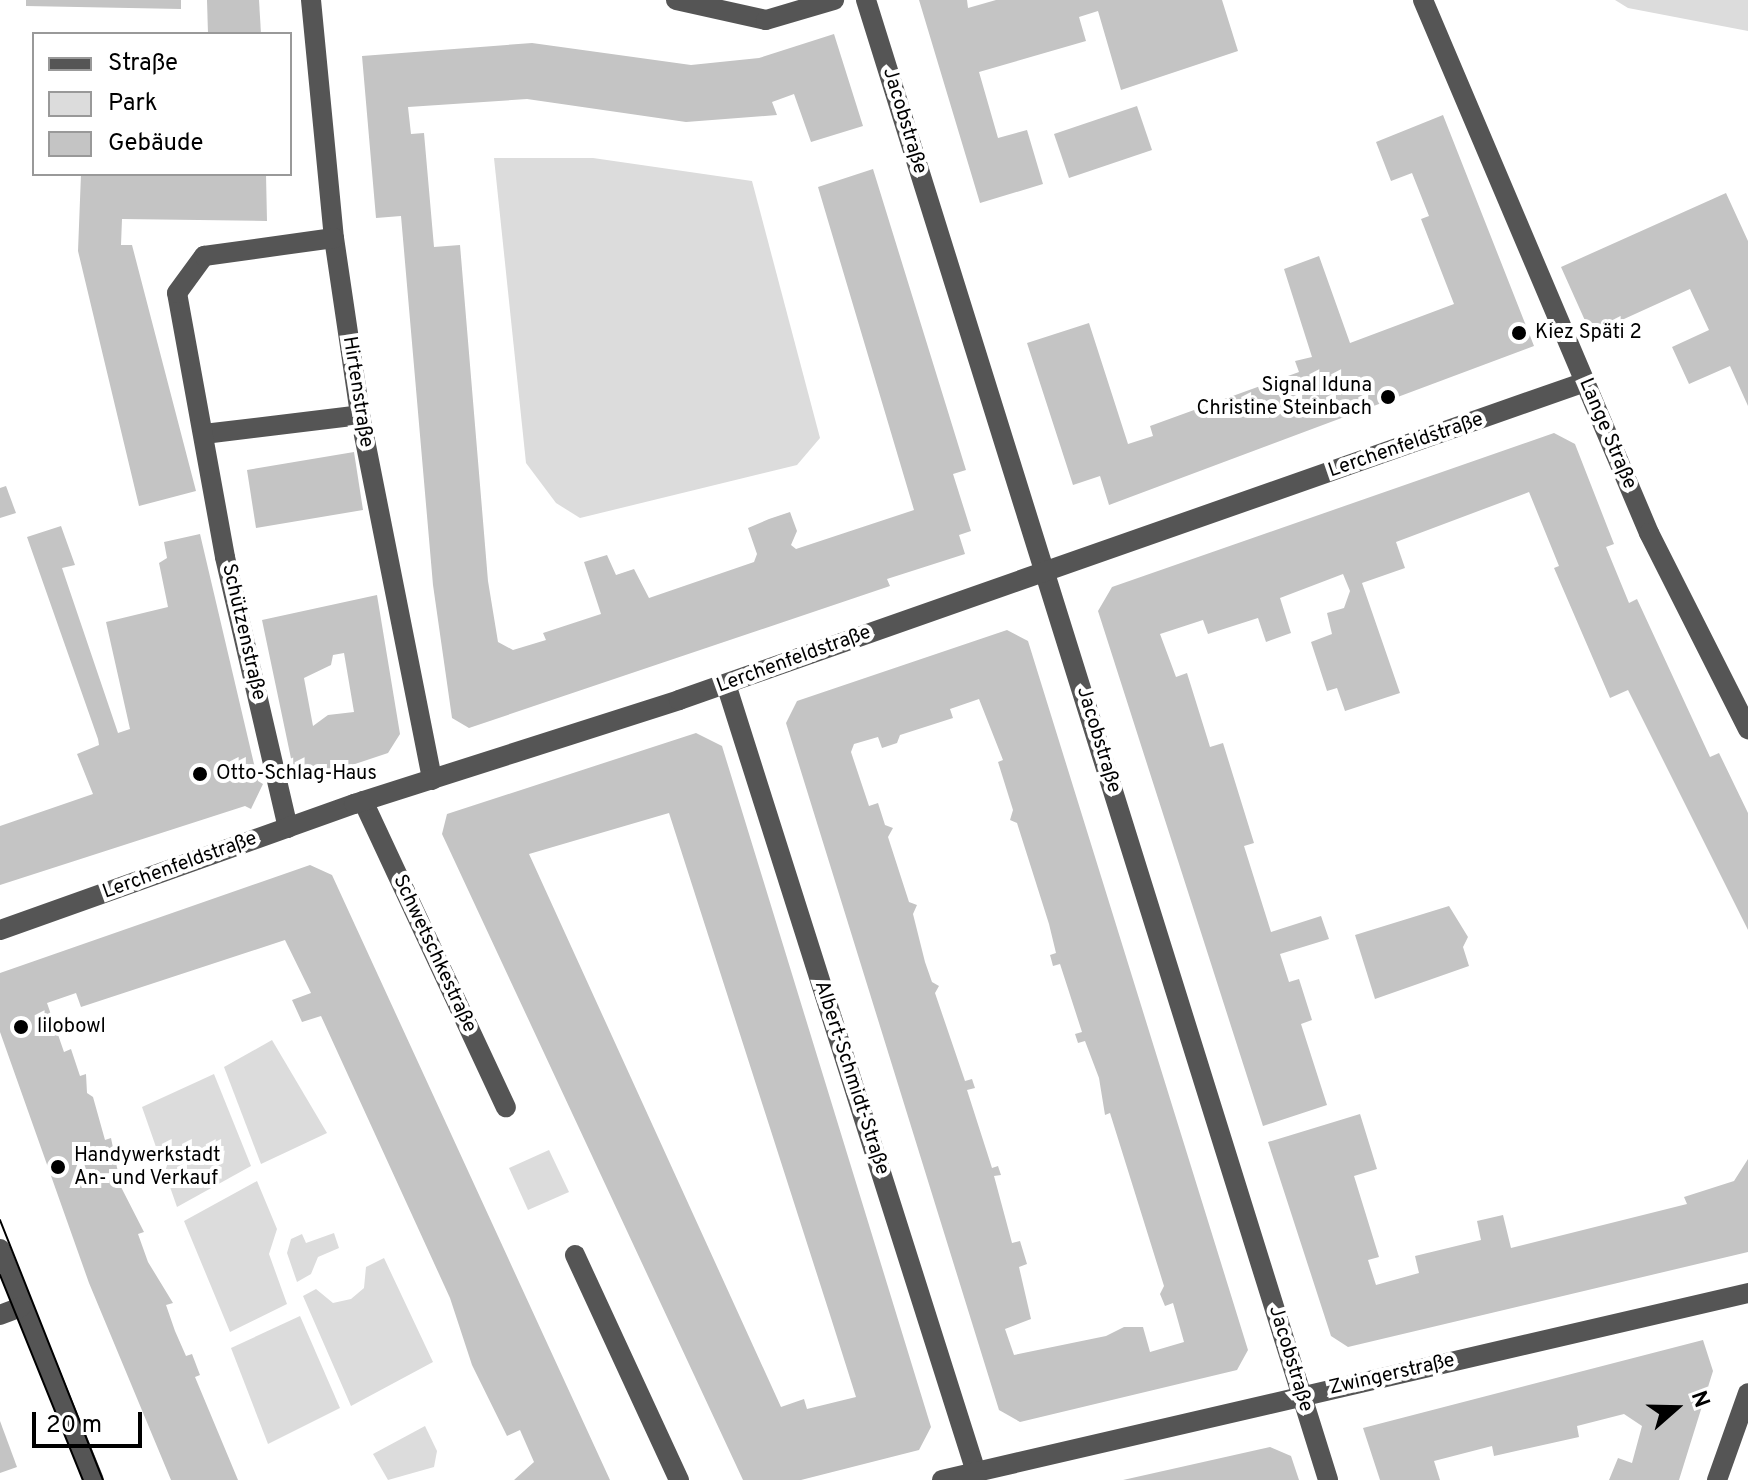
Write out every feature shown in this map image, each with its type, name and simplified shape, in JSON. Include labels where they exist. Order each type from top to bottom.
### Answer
[{"type":"street","name":"Hirtenstraße","points":[[311,0],[334,238],[360,415],[432,780]]},
{"type":"street","points":[[676,0],[766,20],[834,0]]},
{"type":"street","name":"Jacobstraße","points":[[866,0],[1328,1480]]},
{"type":"street","name":"Lange Straße","points":[[1423,0],[1649,533],[1748,729]]},
{"type":"street","name":"Schützenstraße","points":[[288,828],[225,557],[177,293],[204,256],[334,238]]},
{"type":"street","name":"Lerchenfeldstraße","points":[[0,930],[363,801],[726,684],[1585,382]]},
{"type":"street","points":[[204,434],[360,415]]},
{"type":"street","name":"Albert-Schmidt-Straße","points":[[726,684],[976,1472]]},
{"type":"street","name":"Schwetschkestraße","points":[[363,801],[506,1107]]},
{"type":"street","points":[[0,1249],[21,1307],[94,1480]]},
{"type":"street","points":[[575,1255],[679,1480]]},
{"type":"street","name":"Zwingerstraße","points":[[942,1480],[1748,1293]]},
{"type":"street","points":[[0,1315],[21,1307]]},
{"type":"street","points":[[1717,1480],[1748,1393]]},
{"type":"green space","points":[[1615,0],[1748,0],[1748,31],[1628,8]]},
{"type":"green space","points":[[494,158],[593,158],[752,181],[820,438],[797,465],[580,518],[556,503],[526,463]]},
{"type":"green space","points":[[272,1040],[327,1133],[261,1164],[224,1067]]},
{"type":"green space","points":[[214,1074],[251,1166],[177,1207],[142,1107]]},
{"type":"green space","points":[[549,1150],[569,1192],[528,1210],[509,1168]]},
{"type":"green space","points":[[257,1181],[277,1229],[269,1254],[287,1304],[230,1332],[184,1221]]},
{"type":"green space","points":[[334,1233],[339,1248],[318,1257],[311,1274],[297,1282],[287,1253],[291,1239],[302,1234],[306,1243]]},
{"type":"green space","points":[[384,1258],[433,1362],[351,1406],[303,1296],[316,1289],[333,1303],[351,1299],[364,1288],[366,1267]]},
{"type":"green space","points":[[300,1316],[340,1408],[268,1444],[231,1348]]},
{"type":"green space","points":[[425,1426],[437,1451],[434,1467],[388,1480],[373,1454]]},
{"type":"building","points":[[26,0],[181,0],[181,9],[26,6]]},
{"type":"building","points":[[207,0],[259,0],[261,32],[208,32]]},
{"type":"building","points":[[919,0],[967,0],[968,8],[996,0],[1222,0],[1238,51],[1121,90],[1098,11],[1079,17],[1086,41],[979,72],[998,138],[1027,130],[1043,184],[980,203]]},
{"type":"building","points":[[834,34],[863,126],[811,142],[794,94],[772,102],[777,115],[686,122],[527,99],[408,107],[411,134],[424,133],[434,247],[460,245],[488,581],[498,642],[513,650],[546,640],[543,633],[601,614],[584,562],[607,555],[616,575],[634,569],[649,598],[754,562],[757,554],[748,528],[790,512],[797,531],[791,545],[796,549],[914,510],[818,187],[873,169],[966,470],[953,474],[971,531],[959,535],[965,554],[887,579],[890,586],[469,728],[452,718],[433,585],[401,216],[376,218],[362,56],[532,43],[691,65],[759,58]]},
{"type":"building","points":[[1137,106],[1152,150],[1069,178],[1054,134]]},
{"type":"building","points":[[1443,115],[1534,346],[1109,505],[1100,476],[1073,485],[1027,343],[1089,323],[1128,444],[1153,436],[1150,426],[1299,372],[1295,361],[1312,357],[1284,269],[1319,256],[1350,343],[1454,304],[1421,219],[1429,216],[1412,173],[1391,181],[1376,142]]},
{"type":"building","points":[[81,176],[266,176],[267,221],[122,219],[121,245],[132,245],[196,491],[139,506],[78,251]]},
{"type":"building","points":[[1726,193],[1748,241],[1748,406],[1730,366],[1689,384],[1672,347],[1709,330],[1690,289],[1591,334],[1561,267]]},
{"type":"building","points":[[1554,433],[1575,444],[1614,544],[1606,547],[1629,603],[1637,599],[1710,757],[1719,753],[1748,813],[1748,930],[1628,690],[1610,698],[1554,568],[1559,566],[1529,492],[1396,542],[1405,568],[1362,583],[1400,693],[1345,711],[1337,688],[1327,691],[1311,642],[1332,634],[1327,613],[1344,608],[1350,591],[1343,574],[1280,598],[1291,633],[1266,642],[1258,618],[1208,634],[1203,620],[1160,634],[1176,677],[1187,673],[1210,747],[1223,743],[1254,843],[1244,846],[1271,932],[1321,916],[1329,939],[1280,954],[1289,982],[1299,979],[1312,1020],[1301,1024],[1327,1105],[1263,1126],[1098,611],[1112,587]]},
{"type":"building","points":[[354,452],[363,510],[256,528],[247,470]]},
{"type":"building","points":[[6,486],[16,513],[0,518],[0,488]]},
{"type":"building","points":[[61,526],[75,565],[62,568],[118,733],[130,729],[106,622],[168,607],[159,563],[167,558],[164,542],[200,534],[258,781],[263,784],[251,809],[245,806],[0,885],[0,826],[93,794],[77,754],[99,745],[98,739],[27,537]]},
{"type":"building","points":[[377,595],[400,734],[388,753],[313,778],[293,768],[262,620]],"holes":[[[344,653],[354,712],[328,715],[313,726],[304,678],[331,665],[333,655]]]},
{"type":"building","points":[[1007,630],[1028,641],[1248,1350],[1237,1370],[1020,1422],[999,1410],[786,723],[797,701]],"holes":[[[979,699],[1003,760],[998,762],[1013,810],[1010,820],[1017,823],[1049,924],[1056,953],[1050,955],[1053,966],[1060,964],[1082,1032],[1075,1034],[1078,1043],[1085,1041],[1099,1078],[1105,1115],[1110,1113],[1164,1286],[1160,1294],[1165,1306],[1173,1303],[1184,1342],[1150,1352],[1143,1327],[1124,1327],[1106,1336],[1014,1355],[1005,1329],[1031,1319],[1019,1267],[1027,1264],[1020,1241],[1012,1243],[994,1176],[1001,1175],[998,1166],[992,1168],[967,1090],[975,1088],[972,1079],[965,1081],[935,993],[939,986],[932,982],[925,962],[913,914],[917,905],[909,902],[888,837],[893,828],[885,825],[878,803],[869,806],[851,752],[854,744],[878,737],[882,748],[897,743],[900,735],[953,718],[950,709]]]},
{"type":"building","points":[[696,733],[722,746],[931,1427],[919,1450],[801,1480],[743,1480],[442,834],[447,814]],"holes":[[[669,813],[856,1397],[807,1409],[804,1399],[781,1407],[529,854]]]},
{"type":"building","points":[[310,865],[332,875],[610,1480],[514,1480],[534,1462],[520,1430],[507,1436],[472,1365],[450,1298],[321,1016],[302,1022],[292,1000],[311,993],[285,940],[81,1007],[76,993],[47,1003],[64,1052],[71,1049],[80,1076],[86,1074],[87,1093],[93,1097],[105,1140],[111,1138],[121,1187],[144,1232],[138,1234],[148,1262],[173,1303],[166,1305],[175,1331],[186,1356],[192,1354],[200,1375],[195,1377],[238,1480],[171,1480],[89,1283],[0,1032],[0,973]]},
{"type":"building","points":[[1449,906],[1468,937],[1463,947],[1469,966],[1375,999],[1355,935]]},
{"type":"building","points":[[1360,1114],[1377,1169],[1354,1176],[1379,1257],[1368,1260],[1376,1285],[1419,1273],[1415,1256],[1481,1240],[1477,1221],[1503,1215],[1511,1248],[1687,1204],[1684,1197],[1734,1181],[1748,1159],[1748,1252],[1348,1347],[1331,1336],[1268,1142]]},
{"type":"building","points":[[1703,1340],[1713,1371],[1679,1480],[1609,1480],[1618,1458],[1632,1463],[1642,1426],[1624,1414],[1577,1426],[1579,1437],[1494,1456],[1492,1446],[1434,1461],[1440,1480],[1380,1480],[1363,1428]]},
{"type":"building","points":[[0,1421],[17,1467],[0,1473]]},
{"type":"building","points":[[1270,1447],[1291,1456],[1299,1480],[1123,1480]]},
{"type":"tram line","points":[[0,1220],[103,1480]]},
{"type":"tram line","points":[[0,1275],[83,1480]]},
{"type":"place","name":"Kiez Späti 2","points":[[1519,333]]},
{"type":"place","name":"Signal Iduna Christine Steinbach","points":[[1388,397]]},
{"type":"place","name":"Otto-Schlag-Haus","points":[[200,774]]},
{"type":"place","name":"lilobowl","points":[[21,1027]]},
{"type":"place","name":"Handywerkstadt An- und Verkauf","points":[[58,1167]]}]
